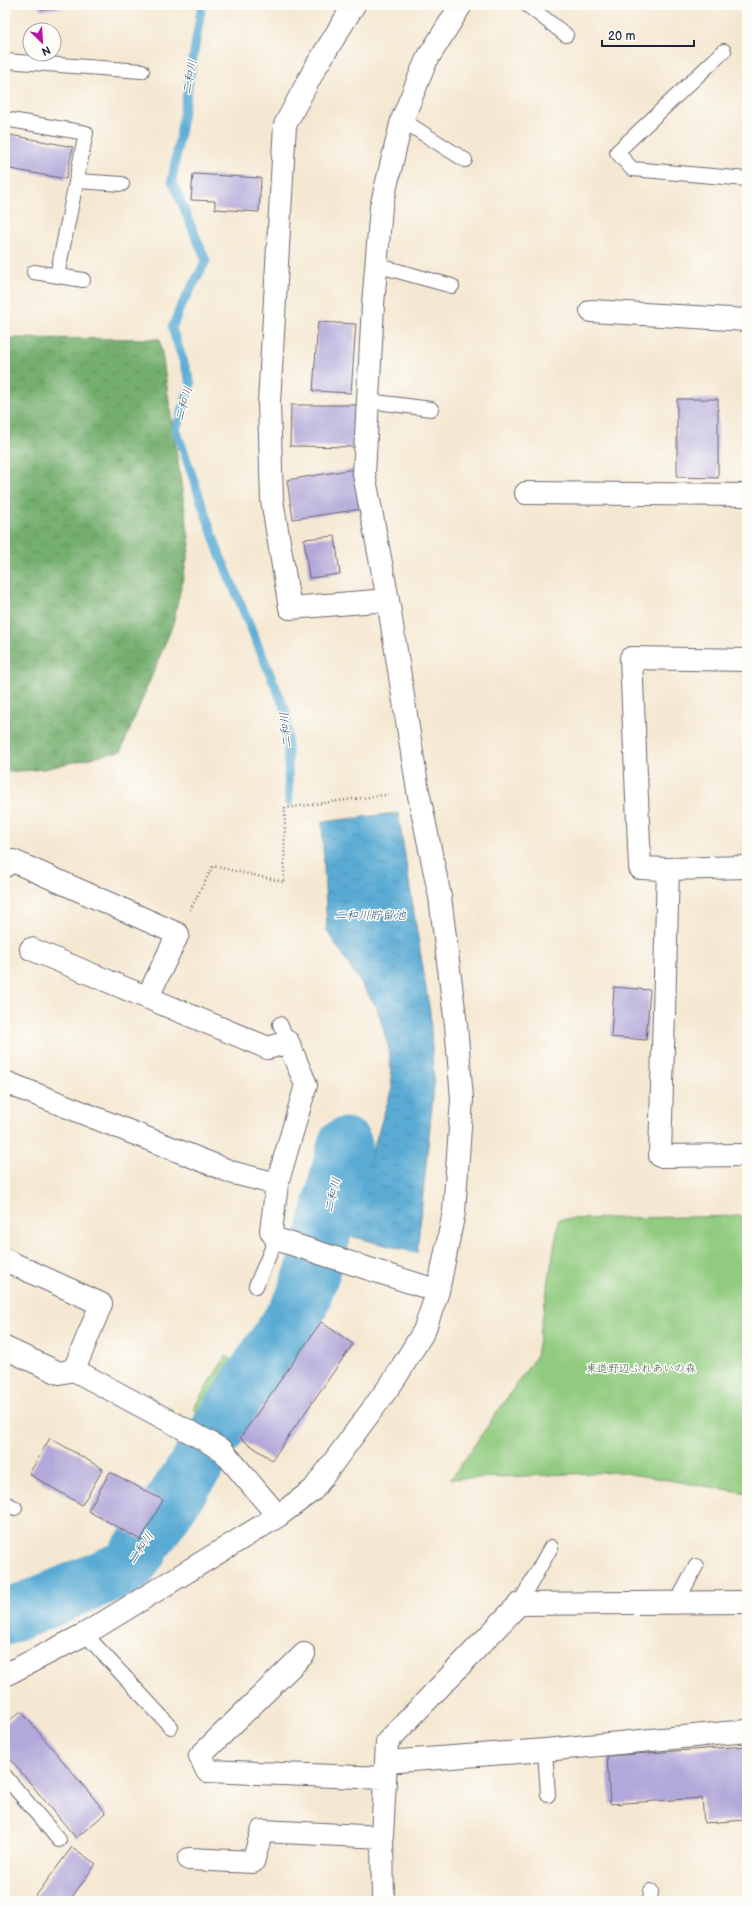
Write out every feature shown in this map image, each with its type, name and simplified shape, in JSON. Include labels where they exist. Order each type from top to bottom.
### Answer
[{"type":"street","points":[[354,5],[314,70],[285,126],[269,403],[272,500],[290,608],[388,600]]},
{"type":"street","points":[[5,1676],[85,1634],[278,1516],[313,1490],[394,1380],[424,1331],[438,1291],[454,1212],[462,1099],[456,1025],[440,896],[418,791],[388,600],[364,474],[376,265],[381,207],[402,120],[426,62],[460,5]]},
{"type":"street","points":[[591,312],[747,320]]},
{"type":"street","points":[[526,493],[747,495]]},
{"type":"street","points":[[747,660],[631,658],[640,868],[668,869],[747,867]]},
{"type":"street","points":[[5,866],[13,862],[178,934],[151,990]]},
{"type":"street","points":[[668,869],[660,1156],[747,1155]]},
{"type":"street","points":[[31,949],[268,1048],[284,1033],[306,1085],[277,1184],[271,1231],[276,1239],[438,1291]]},
{"type":"street","points":[[5,1082],[234,1173],[277,1184]]},
{"type":"street","points":[[5,1260],[101,1304],[74,1370]]},
{"type":"street","points":[[5,1348],[58,1373],[74,1370],[214,1445],[278,1516]]},
{"type":"street","points":[[383,1901],[382,1837],[388,1742],[519,1604],[747,1602]]},
{"type":"street","points":[[304,1654],[200,1756],[207,1771],[386,1770],[545,1750],[747,1731]]},
{"type":"street","points":[[189,1859],[253,1862],[262,1831],[382,1837]]},
{"type":"lane","points":[[527,5],[566,35]]},
{"type":"lane","points":[[724,51],[617,152],[632,169],[747,179]]},
{"type":"lane","points":[[5,61],[142,71]]},
{"type":"lane","points":[[5,119],[86,133],[56,276]]},
{"type":"lane","points":[[402,120],[465,160]]},
{"type":"lane","points":[[77,181],[122,184]]},
{"type":"lane","points":[[376,265],[452,286]]},
{"type":"lane","points":[[34,272],[83,280]]},
{"type":"lane","points":[[368,401],[431,409]]},
{"type":"lane","points":[[256,1286],[276,1239]]},
{"type":"lane","points":[[519,1604],[550,1547]]},
{"type":"lane","points":[[677,1602],[696,1566]]},
{"type":"lane","points":[[85,1634],[171,1726]]},
{"type":"lane","points":[[545,1750],[548,1795]]},
{"type":"lane","points":[[5,1776],[59,1840]]},
{"type":"path","points":[[178,934],[212,866],[284,882],[285,808],[418,791]]},
{"type":"green space","points":[[5,338],[160,339],[190,545],[173,624],[121,751],[44,769],[8,772],[5,770]]},
{"type":"green space","name":"東道野辺ふれあいの森","points":[[747,1216],[747,1493],[618,1472],[451,1479],[536,1356],[559,1219]]},
{"type":"green space","points":[[226,1356],[249,1370],[213,1422],[193,1409]]},
{"type":"water","name":"二和川貯留池","points":[[398,813],[430,1013],[434,1086],[417,1253],[346,1235],[392,1088],[389,1049],[377,1008],[327,931],[322,822]]},
{"type":"building","points":[[35,5],[81,5],[81,6],[42,10]]},
{"type":"building","points":[[5,134],[73,147],[66,179],[5,168]]},
{"type":"building","points":[[193,174],[261,178],[259,212],[215,209],[215,201],[191,200]]},
{"type":"building","points":[[318,322],[356,324],[351,393],[313,391]]},
{"type":"building","points":[[677,399],[718,399],[718,478],[677,477]]},
{"type":"building","points":[[291,405],[357,405],[356,447],[290,446]]},
{"type":"building","points":[[355,469],[362,509],[293,519],[287,480]]},
{"type":"building","points":[[335,536],[340,574],[309,578],[304,539]]},
{"type":"building","points":[[614,987],[650,990],[646,1040],[611,1037]]},
{"type":"building","points":[[321,1322],[353,1344],[272,1460],[240,1438]]},
{"type":"building","points":[[50,1438],[103,1469],[82,1505],[29,1474]]},
{"type":"building","points":[[110,1472],[163,1500],[141,1540],[88,1511]]},
{"type":"building","points":[[21,1711],[106,1813],[76,1838],[5,1753],[5,1724]]},
{"type":"building","points":[[747,1746],[747,1820],[704,1823],[702,1798],[610,1804],[607,1756]]},
{"type":"building","points":[[72,1847],[96,1864],[69,1901],[32,1901]]},
{"type":"waterway","name":"二和川","points":[[202,5],[172,181],[206,261],[180,308],[172,328],[191,384],[176,429],[219,553],[287,714],[289,802]]},
{"type":"waterway","name":"二和川","points":[[321,1244],[345,1145]]},
{"type":"waterway","name":"二和川","points":[[218,1430],[300,1306],[314,1268]]},
{"type":"waterway","name":"二和川","points":[[5,1618],[128,1567],[202,1457]]}]
